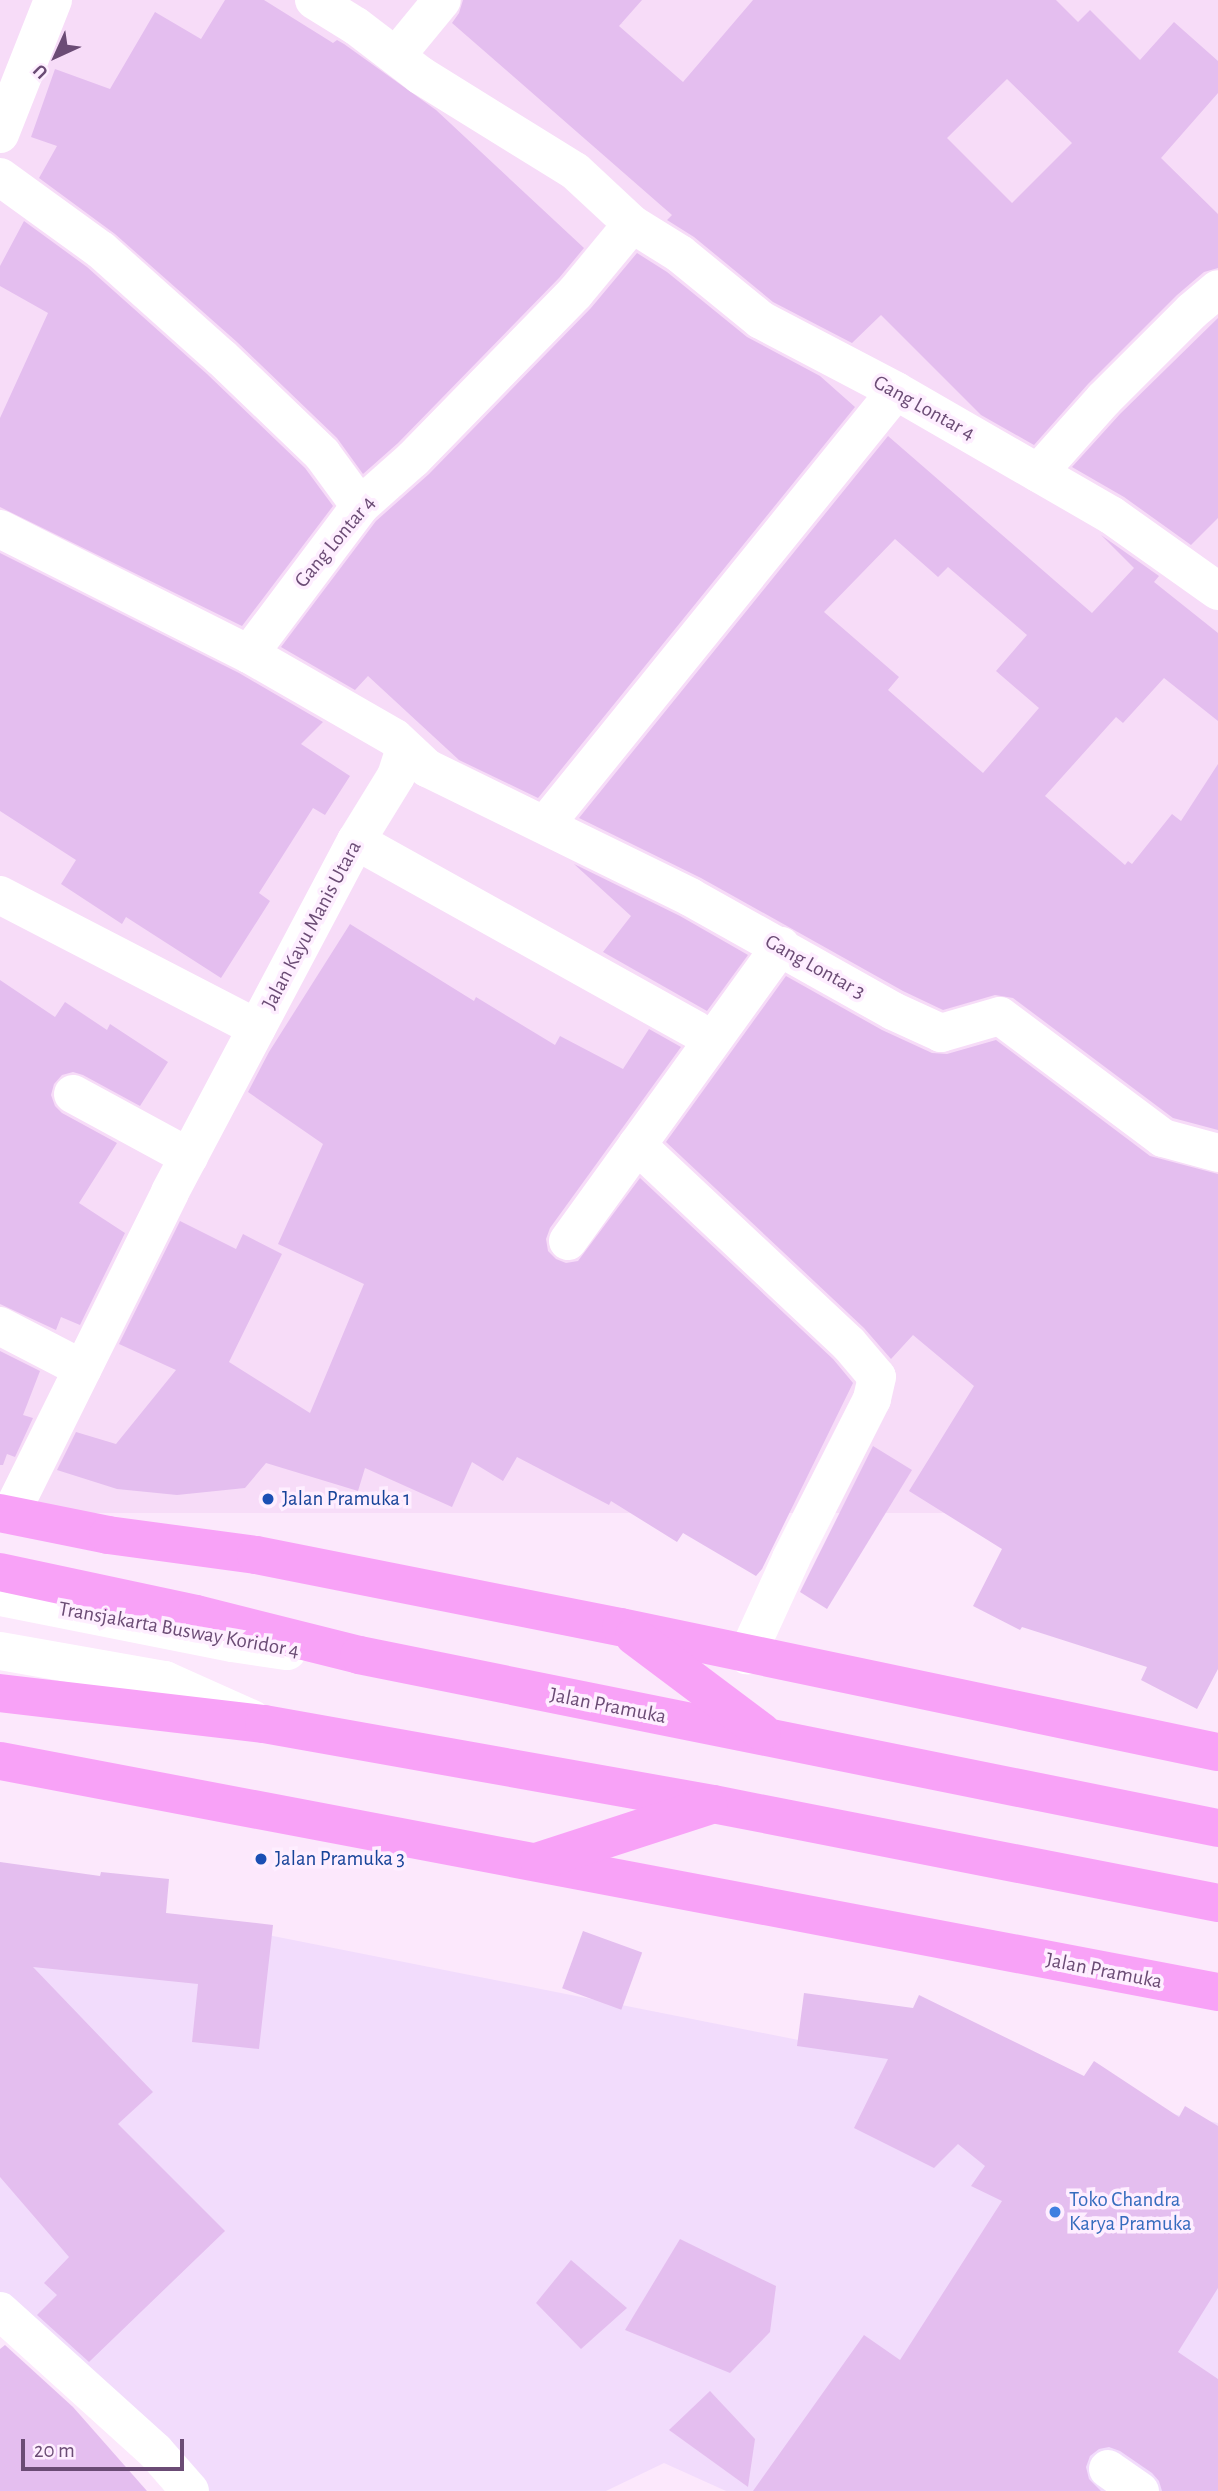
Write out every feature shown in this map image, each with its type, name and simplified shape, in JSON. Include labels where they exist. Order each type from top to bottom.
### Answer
[{"type":"main road","points":[[5,1514],[108,1535],[256,1555],[621,1627],[1218,1752]]},
{"type":"main road","name":"Jalan Pramuka","points":[[0,1572],[196,1614],[359,1656],[1218,1828]]},
{"type":"main road","points":[[621,1627],[772,1739]]},
{"type":"main road","points":[[0,1693],[264,1724],[713,1804],[1218,1903]]},
{"type":"main road","name":"Jalan Pramuka","points":[[0,1761],[1218,1992]]},
{"type":"main road","points":[[534,1863],[713,1804]]},
{"type":"street","points":[[0,134],[53,0]]},
{"type":"street","name":"Gang Lontar 4","points":[[314,0],[460,100],[575,171],[632,224],[680,254],[761,320],[896,391],[1111,516],[1218,591]]},
{"type":"street","points":[[396,56],[442,0]]},
{"type":"street","points":[[0,177],[101,250],[222,358],[322,454],[360,506]]},
{"type":"street","name":"Gang Lontar 4","points":[[249,654],[360,506],[413,459],[566,303],[632,224]]},
{"type":"street","points":[[1038,473],[1104,399],[1192,311],[1218,289]]},
{"type":"street","points":[[545,825],[896,391]]},
{"type":"street","points":[[0,529],[249,654],[395,738],[405,749]]},
{"type":"street","name":"Gang Lontar 3","points":[[405,749],[427,768],[782,946],[893,1011],[941,1033],[1000,1016],[1163,1138],[1218,1153]]},
{"type":"street","name":"Jalan Kayu Manis Utara","points":[[5,1514],[83,1369],[189,1157],[356,841],[396,776],[405,749]]},
{"type":"street","points":[[356,841],[696,1030]]},
{"type":"street","points":[[0,895],[257,1028]]},
{"type":"street","points":[[568,1241],[782,946]]},
{"type":"street","points":[[73,1094],[189,1157]]},
{"type":"street","points":[[637,1145],[849,1344],[877,1377],[872,1399],[791,1559],[747,1655]]},
{"type":"street","points":[[0,1326],[83,1369]]},
{"type":"street","name":"Transjakarta Busway Koridor 4","points":[[0,1597],[232,1643],[359,1656]]},
{"type":"street","points":[[0,1651],[165,1680],[264,1724]]},
{"type":"street","points":[[0,2311],[155,2451],[190,2491]]},
{"type":"street","points":[[1108,2469],[1140,2491]]},
{"type":"shaded area","points":[[0,0],[1218,0],[1218,1513],[0,1513]]},
{"type":"shaded area","points":[[0,1882],[1218,2123],[1218,2451],[1189,2491],[726,2491],[664,2463],[606,2491],[204,2491],[0,2317]]},
{"type":"building","points":[[225,0],[264,0],[333,43],[337,40],[344,44],[436,110],[584,248],[559,278],[398,443],[363,474],[337,438],[237,342],[115,234],[39,178],[57,146],[31,137],[55,69],[110,89],[155,12],[201,39]]},
{"type":"building","points":[[463,0],[642,0],[619,26],[683,82],[753,0],[1056,0],[1078,22],[1090,10],[1140,60],[1174,22],[1218,61],[1218,93],[1161,158],[1218,214],[1218,268],[1204,272],[1177,295],[1088,384],[1034,445],[981,415],[881,315],[852,343],[773,302],[694,237],[667,220],[672,215],[452,23]],"holes":[[[1007,79],[1072,143],[1012,203],[947,138]]]},
{"type":"building","points":[[24,221],[87,267],[207,374],[305,468],[333,506],[242,626],[0,507],[0,418],[48,313],[0,286],[0,266]]},
{"type":"building","points":[[637,253],[667,272],[747,337],[820,376],[855,407],[538,798],[459,760],[368,676],[355,690],[281,647],[376,521],[429,474],[591,308]]},
{"type":"building","points":[[1218,318],[1218,518],[1191,545],[1124,497],[1072,467],[1120,414]]},
{"type":"building","points":[[888,436],[1092,613],[1134,568],[1101,535],[1159,576],[1154,582],[1218,633],[1218,721],[1164,678],[1123,723],[1116,717],[1045,796],[1125,865],[1128,861],[1132,864],[1172,814],[1181,821],[1218,764],[1218,1130],[1173,1118],[1013,998],[995,995],[943,1010],[903,991],[701,878],[579,818]],"holes":[[[895,539],[938,577],[948,567],[1027,635],[996,671],[1039,708],[983,773],[888,690],[899,677],[824,612]]]},
{"type":"building","points":[[0,553],[239,673],[323,722],[301,744],[350,776],[325,815],[313,808],[259,893],[270,901],[221,978],[126,917],[122,924],[61,884],[76,860],[0,811]]},
{"type":"building","points":[[574,864],[680,916],[748,955],[707,1011],[603,952],[631,916]]},
{"type":"building","points":[[350,924],[474,1001],[476,997],[555,1045],[560,1036],[623,1069],[649,1029],[681,1047],[550,1228],[546,1239],[548,1251],[556,1259],[566,1263],[578,1261],[640,1178],[833,1359],[853,1383],[762,1569],[756,1576],[683,1533],[677,1542],[611,1501],[609,1505],[517,1457],[503,1481],[472,1462],[452,1507],[365,1468],[358,1491],[266,1463],[245,1488],[177,1495],[117,1489],[57,1470],[76,1432],[116,1444],[176,1370],[119,1344],[180,1221],[236,1249],[243,1234],[282,1254],[229,1362],[310,1413],[364,1284],[278,1244],[323,1144],[248,1092],[269,1052]]},
{"type":"building","points":[[786,976],[882,1030],[932,1053],[947,1054],[996,1040],[1150,1156],[1218,1174],[1218,1669],[1197,1709],[1141,1680],[1147,1667],[1022,1627],[1020,1630],[973,1606],[1002,1549],[909,1491],[974,1386],[913,1335],[891,1359],[864,1328],[666,1142]]},
{"type":"building","points":[[0,980],[55,1017],[65,1002],[107,1030],[110,1024],[168,1062],[140,1106],[73,1072],[62,1075],[54,1084],[51,1095],[55,1106],[62,1113],[117,1143],[79,1203],[125,1233],[80,1325],[61,1317],[56,1330],[0,1304]]},
{"type":"building","points":[[0,1351],[40,1371],[23,1415],[33,1418],[15,1457],[7,1454],[3,1465],[0,1465]]},
{"type":"building","points":[[873,1446],[912,1470],[827,1609],[800,1592]]},
{"type":"building","points":[[0,1862],[100,1876],[101,1872],[169,1879],[166,1913],[273,1925],[259,2049],[192,2042],[198,1984],[33,1967],[153,2092],[118,2124],[225,2231],[89,2362],[37,2315],[57,2295],[44,2283],[69,2257],[0,2177]]},
{"type":"building","points":[[583,1931],[642,1953],[621,2010],[562,1988]]},
{"type":"building","points":[[804,1993],[913,2008],[919,1995],[1084,2076],[1094,2061],[1179,2117],[1185,2106],[1218,2126],[1218,2288],[1178,2352],[1218,2379],[1218,2491],[1162,2491],[1159,2481],[1152,2473],[1120,2451],[1109,2447],[1099,2449],[1090,2456],[1086,2467],[1089,2479],[1101,2491],[753,2491],[864,2335],[900,2360],[1002,2201],[971,2186],[985,2166],[958,2144],[934,2168],[854,2128],[888,2059],[797,2046]]},
{"type":"building","points":[[680,2239],[776,2286],[770,2332],[730,2373],[625,2330]]},
{"type":"building","points":[[571,2260],[627,2308],[581,2349],[536,2303]]},
{"type":"building","points":[[5,2345],[73,2407],[147,2491],[0,2491],[0,2349]]},
{"type":"building","points":[[710,2391],[755,2439],[748,2487],[669,2430]]},
{"type":"place","name":"Jalan Pramuka 1","points":[[268,1499]]},
{"type":"place","name":"Jalan Pramuka 3","points":[[261,1859]]},
{"type":"place","name":"Toko Chandra Karya Pramuka","points":[[1055,2212]]}]
